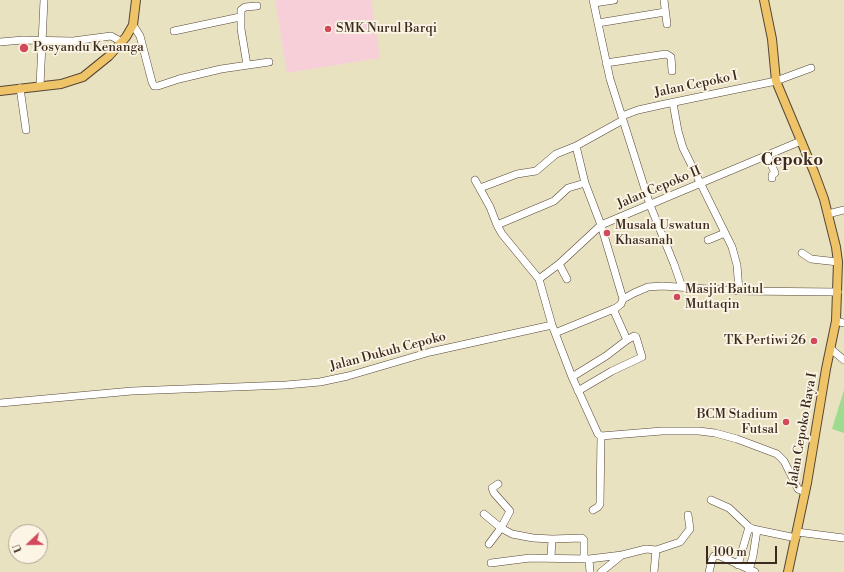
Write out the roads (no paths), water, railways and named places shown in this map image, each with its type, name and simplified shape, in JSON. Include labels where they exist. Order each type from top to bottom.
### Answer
[{"type":"main road","points":[[0,91],[56,85],[79,79],[109,56],[122,42],[134,25],[136,0]]},
{"type":"main road","name":"Jalan Cepoko Raya I","points":[[764,0],[772,39],[776,81],[814,172],[828,214],[838,262],[840,322],[831,349],[802,490],[803,502],[788,572]]},
{"type":"street","points":[[40,86],[44,0]]},
{"type":"street","points":[[614,0],[593,2],[606,63],[650,205],[682,287]]},
{"type":"street","points":[[664,0],[666,24]]},
{"type":"street","points":[[247,65],[240,17],[241,10],[242,8],[252,5],[257,6]]},
{"type":"street","points":[[598,23],[665,12]]},
{"type":"street","points":[[174,31],[240,17]]},
{"type":"street","points":[[134,25],[140,36],[154,86],[198,74],[269,62]]},
{"type":"street","points":[[0,42],[23,40],[74,41],[111,36],[122,42]]},
{"type":"street","points":[[606,63],[666,54],[670,57],[672,71]]},
{"type":"street","points":[[776,81],[811,68]]},
{"type":"street","name":"Jalan Cepoko I","points":[[622,118],[638,110],[776,81]]},
{"type":"street","points":[[20,88],[26,130]]},
{"type":"street","points":[[673,103],[683,148],[732,247],[737,265],[739,291]]},
{"type":"street","points":[[480,188],[517,174],[536,171],[556,154],[576,146],[622,118]]},
{"type":"street","name":"Jalan Cepoko II","points":[[539,279],[559,264],[601,225],[800,141]]},
{"type":"street","points":[[576,146],[585,183],[601,225],[623,299]]},
{"type":"street","points":[[767,155],[775,171],[772,178]]},
{"type":"street","points":[[475,180],[490,207],[497,225],[539,279],[552,325],[572,377],[596,430],[601,436],[600,504],[592,510]]},
{"type":"street","points":[[497,225],[554,201],[568,188],[585,183]]},
{"type":"street","points":[[828,214],[844,210]]},
{"type":"street","points":[[708,240],[725,233]]},
{"type":"street","points":[[802,254],[811,259],[838,262]]},
{"type":"street","points":[[559,264],[567,279]]},
{"type":"street","points":[[555,333],[613,309],[621,304],[623,299],[648,287],[662,286],[739,291],[838,292]]},
{"type":"street","points":[[613,309],[627,340]]},
{"type":"street","name":"Jalan Dukuh Cepoko","points":[[0,403],[132,391],[286,385],[320,382],[348,376],[430,352],[552,325]]},
{"type":"street","points":[[572,377],[600,360],[627,340],[634,336],[636,337],[642,357],[612,371],[578,391]]},
{"type":"street","points":[[831,349],[844,360]]},
{"type":"street","points":[[601,436],[662,430],[715,433],[738,439],[777,454],[784,461],[802,490]]},
{"type":"street","points":[[489,544],[510,511],[494,493],[492,488],[498,484]]},
{"type":"street","points":[[711,500],[729,508],[749,527],[757,530],[787,535],[844,538]]},
{"type":"street","points":[[484,514],[500,528],[512,534],[533,538],[582,538],[584,540],[586,559],[590,572]]},
{"type":"street","points":[[491,563],[551,557],[586,559],[622,555],[646,549],[656,550],[680,542],[684,538],[690,530],[688,516]]},
{"type":"street","points":[[738,565],[749,527]]},
{"type":"street","points":[[709,572],[714,556],[719,555],[752,571],[757,530]]},
{"type":"street","points":[[551,557],[552,539]]},
{"type":"street","points":[[654,572],[651,564],[656,557],[656,550]]},
{"type":"street","points":[[601,572],[622,555]]},
{"type":"place","name":"SMK Nurul Barqi","points":[[328,29]]},
{"type":"place","name":"Posyandu Kenanga","points":[[24,48]]},
{"type":"place","name":"Musala Uswatun Khasanah","points":[[607,233]]},
{"type":"place","name":"Masjid Baitul Muttaqin","points":[[677,297]]},
{"type":"place","name":"TK Pertiwi 26","points":[[814,341]]},
{"type":"place","name":"BCM Stadium Futsal","points":[[786,422]]},
{"type":"district","name":"Cepoko","points":[[792,161]]}]
